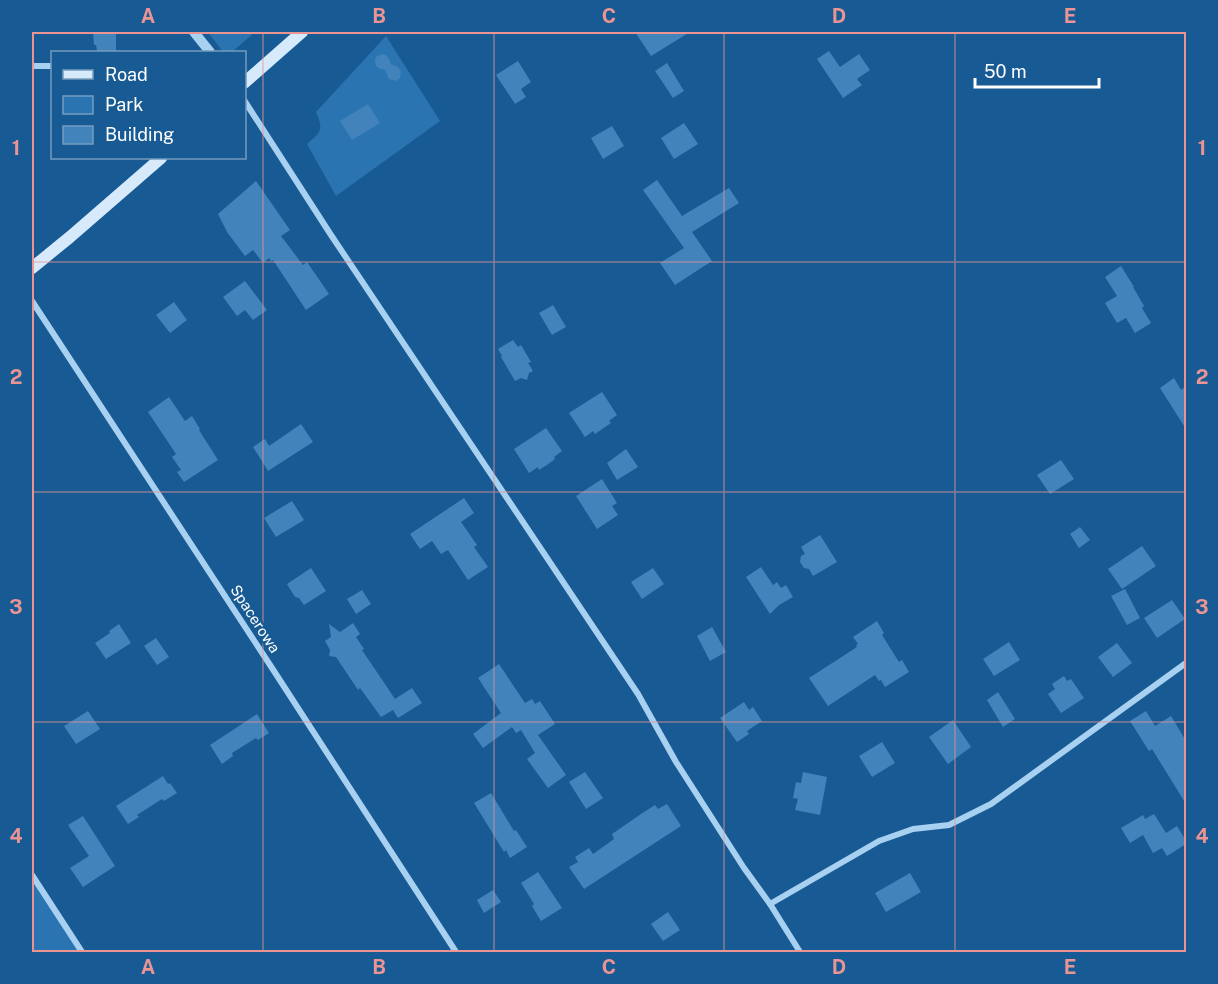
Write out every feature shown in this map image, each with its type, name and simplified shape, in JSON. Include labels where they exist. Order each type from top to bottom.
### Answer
[{"type":"main road","points":[[246,81],[302,32]]},
{"type":"main road","points":[[32,268],[160,159]]},
{"type":"street","points":[[194,32],[209,51]]},
{"type":"street","points":[[32,66],[51,66]]},
{"type":"street","points":[[246,103],[357,274],[638,694],[676,762],[719,831],[800,952]]},
{"type":"street","name":"Spacerowa","points":[[32,301],[456,952]]},
{"type":"street","points":[[770,904],[879,841],[913,828],[949,825],[991,804],[1186,663]]},
{"type":"street","points":[[32,875],[82,952]]},
{"type":"green space","points":[[208,32],[255,32],[233,51],[222,51]]},
{"type":"green space","points":[[386,36],[440,121],[336,196],[307,144],[320,130],[316,112]]},
{"type":"green space","points":[[32,875],[84,952],[32,952]]},
{"type":"building","points":[[93,32],[116,32],[116,51],[97,51]]},
{"type":"building","points":[[635,32],[690,32],[651,56]]},
{"type":"building","points":[[829,51],[840,67],[859,54],[870,70],[857,79],[862,85],[843,98],[817,59]]},
{"type":"building","points":[[384,54],[391,64],[401,71],[400,78],[396,81],[389,79],[385,70],[376,66],[377,56]]},
{"type":"building","points":[[518,61],[531,82],[521,89],[526,97],[515,104],[496,75]]},
{"type":"building","points":[[667,63],[684,91],[673,98],[655,71]]},
{"type":"building","points":[[368,104],[380,123],[352,140],[340,121]]},
{"type":"building","points":[[684,123],[698,144],[674,159],[661,138]]},
{"type":"building","points":[[612,126],[624,146],[603,159],[591,138]]},
{"type":"building","points":[[657,180],[682,216],[729,188],[739,203],[692,232],[712,261],[675,285],[660,263],[684,248],[643,190]]},
{"type":"building","points":[[256,181],[290,230],[281,236],[303,265],[307,262],[329,294],[306,310],[273,260],[269,258],[263,263],[253,250],[245,256],[227,232],[218,214]]},
{"type":"building","points":[[1121,266],[1151,323],[1135,333],[1126,318],[1117,323],[1105,303],[1117,296],[1105,277]]},
{"type":"building","points":[[245,281],[267,310],[253,320],[245,310],[237,316],[223,297]]},
{"type":"building","points":[[174,302],[187,320],[170,333],[156,315]]},
{"type":"building","points":[[553,305],[566,327],[552,335],[539,313]]},
{"type":"building","points":[[513,340],[518,347],[521,345],[531,362],[528,363],[533,371],[529,373],[527,380],[521,378],[515,381],[498,349]]},
{"type":"building","points":[[1174,378],[1181,390],[1186,386],[1186,429],[1160,388]]},
{"type":"building","points":[[602,392],[617,415],[609,421],[611,423],[595,434],[593,431],[585,437],[569,413]]},
{"type":"building","points":[[169,397],[185,421],[192,416],[218,460],[184,482],[177,472],[181,470],[172,457],[176,454],[148,412]]},
{"type":"building","points":[[301,424],[313,442],[268,471],[253,447],[265,439],[269,446]]},
{"type":"building","points":[[546,428],[562,451],[547,465],[539,470],[538,467],[529,473],[514,449]]},
{"type":"building","points":[[626,449],[638,467],[617,480],[607,463]]},
{"type":"building","points":[[1061,460],[1074,479],[1050,494],[1037,475]]},
{"type":"building","points":[[602,479],[617,503],[612,506],[618,515],[597,529],[576,496]]},
{"type":"building","points":[[464,498],[474,513],[461,522],[477,545],[474,547],[488,567],[468,580],[448,550],[441,554],[432,541],[420,549],[410,534]]},
{"type":"building","points":[[292,501],[304,520],[276,537],[264,518]]},
{"type":"building","points":[[1080,527],[1090,540],[1079,548],[1070,534]]},
{"type":"building","points":[[820,535],[837,562],[813,576],[809,569],[804,568],[800,562],[801,556],[805,554],[801,547]]},
{"type":"building","points":[[1142,546],[1156,566],[1122,589],[1108,569]]},
{"type":"building","points":[[761,567],[773,585],[777,582],[781,588],[786,585],[793,597],[779,605],[770,614],[746,577]]},
{"type":"building","points":[[311,568],[326,591],[304,605],[299,598],[295,597],[287,584]]},
{"type":"building","points":[[653,568],[664,584],[642,599],[631,582]]},
{"type":"building","points":[[1125,589],[1140,618],[1127,625],[1111,596]]},
{"type":"building","points":[[362,590],[371,604],[356,614],[347,599]]},
{"type":"building","points":[[1172,600],[1185,619],[1157,638],[1144,618]]},
{"type":"building","points":[[877,621],[884,633],[882,635],[899,662],[902,660],[909,672],[885,687],[875,675],[828,706],[809,678],[857,647],[858,644],[853,637]]},
{"type":"building","points":[[353,623],[360,634],[356,637],[364,649],[362,650],[395,699],[412,688],[422,703],[398,718],[393,710],[381,717],[360,688],[358,690],[336,657],[329,656],[330,650],[325,641],[331,637],[329,624],[340,632]]},
{"type":"building","points":[[119,624],[131,643],[106,659],[95,643]]},
{"type":"building","points":[[712,627],[726,652],[710,661],[697,636]]},
{"type":"building","points":[[156,638],[169,657],[157,665],[144,646]]},
{"type":"building","points":[[1009,642],[1020,660],[994,676],[983,659]]},
{"type":"building","points":[[1117,643],[1132,663],[1113,677],[1098,657]]},
{"type":"building","points":[[499,664],[525,703],[532,699],[535,704],[540,701],[555,724],[538,735],[566,775],[548,788],[527,759],[535,753],[521,730],[516,733],[512,727],[483,748],[473,734],[501,713],[478,678]]},
{"type":"building","points":[[1064,676],[1067,681],[1071,679],[1084,698],[1061,713],[1048,694],[1055,689],[1052,684]]},
{"type":"building","points":[[998,692],[1015,719],[1003,727],[987,700]]},
{"type":"building","points":[[744,702],[749,710],[753,707],[762,721],[747,731],[749,734],[737,742],[720,718]]},
{"type":"building","points":[[88,711],[100,729],[76,744],[64,726]]},
{"type":"building","points":[[1146,711],[1155,726],[1171,716],[1186,741],[1186,804],[1152,749],[1149,751],[1130,721]]},
{"type":"building","points":[[257,714],[269,733],[232,753],[233,756],[222,764],[210,745]]},
{"type":"building","points":[[953,720],[971,747],[948,764],[929,737]]},
{"type":"building","points":[[882,742],[895,763],[872,777],[859,756]]},
{"type":"building","points":[[585,772],[603,798],[586,809],[569,782]]},
{"type":"building","points":[[803,772],[827,777],[820,815],[795,810],[798,799],[793,798],[796,782],[801,783]]},
{"type":"building","points":[[163,776],[177,793],[164,801],[162,799],[137,815],[139,817],[128,824],[116,806]]},
{"type":"building","points":[[491,793],[514,831],[516,830],[527,847],[510,858],[474,803]]},
{"type":"building","points":[[667,804],[681,826],[584,889],[569,867],[578,862],[575,857],[589,848],[593,854],[614,839],[612,834],[641,814],[655,805],[658,809]]},
{"type":"building","points":[[1154,814],[1166,833],[1177,826],[1186,841],[1186,844],[1167,856],[1162,848],[1153,853],[1143,835],[1130,843],[1121,828],[1143,815],[1145,819]]},
{"type":"building","points":[[83,816],[115,866],[83,887],[70,868],[89,856],[68,825]]},
{"type":"building","points":[[538,872],[562,908],[541,921],[521,883]]},
{"type":"building","points":[[910,873],[921,892],[886,912],[875,893]]},
{"type":"building","points":[[493,890],[501,902],[484,913],[477,900]]},
{"type":"building","points":[[668,912],[680,930],[663,941],[651,924]]}]
